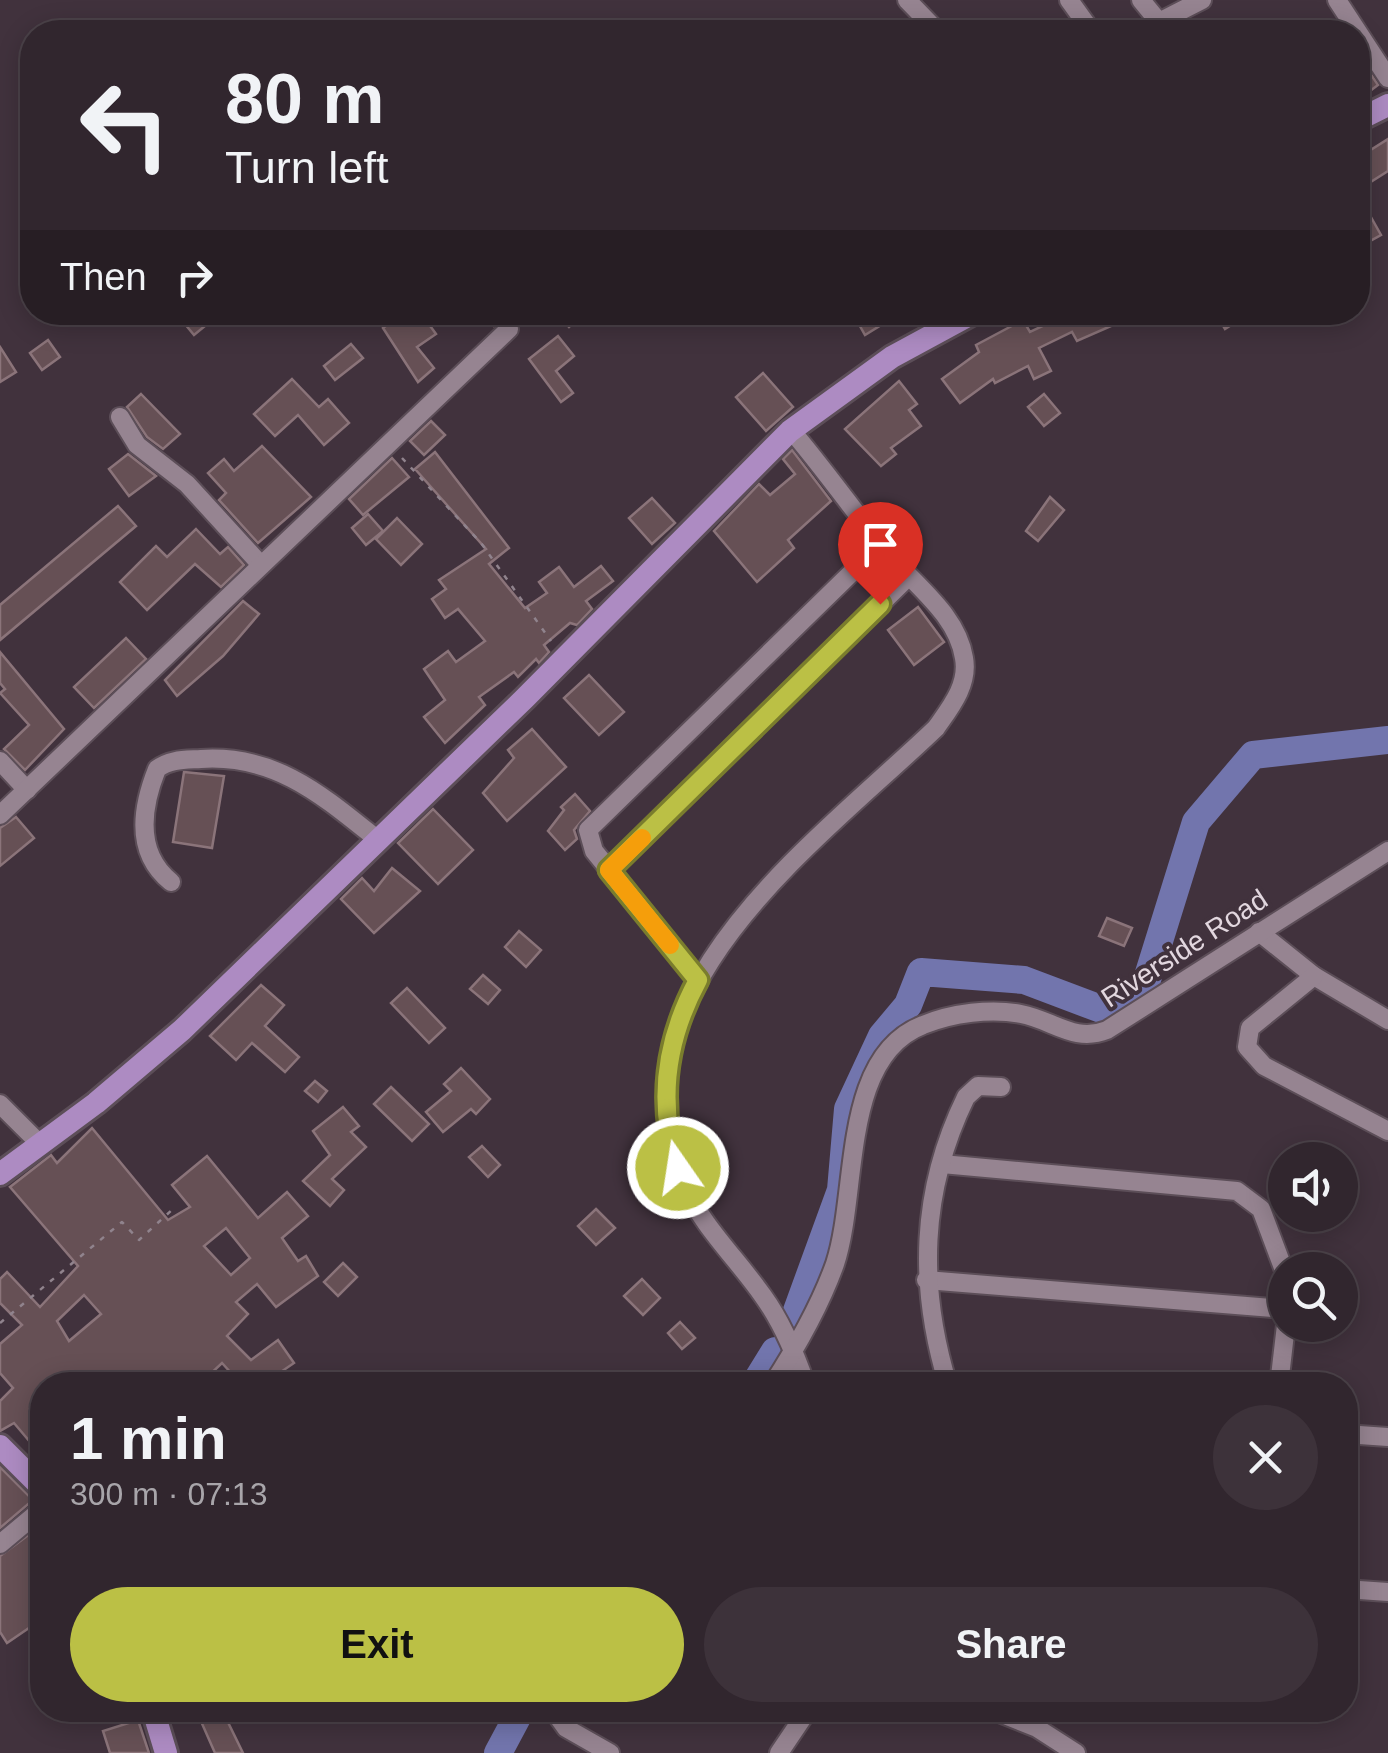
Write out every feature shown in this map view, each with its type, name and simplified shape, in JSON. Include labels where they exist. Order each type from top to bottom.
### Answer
[{"type":"main road","points":[[0,1174],[182,1030],[792,430],[931,325]]},
{"type":"main road","points":[[0,1446],[30,1476]]},
{"type":"main road","points":[[156,1722],[166,1753]]},
{"type":"street","points":[[906,0],[926,20]]},
{"type":"street","points":[[1142,0],[1157,20]]},
{"type":"street","points":[[1163,20],[1202,0]]},
{"type":"street","points":[[1370,50],[1388,78]]},
{"type":"street","points":[[0,816],[509,329]]},
{"type":"street","points":[[120,417],[137,445],[187,484],[261,565]]},
{"type":"street","points":[[792,430],[908,577],[956,630],[965,673],[956,700],[936,728],[754,903],[698,980],[671,1045],[666,1100],[671,1145],[698,1209],[766,1300],[800,1372]]},
{"type":"street","points":[[698,980],[594,851],[588,830],[881,544]]},
{"type":"street","points":[[609,870],[908,577]]},
{"type":"street","points":[[171,882],[153,867],[145,842],[152,780],[157,769],[174,761],[220,758],[285,771],[378,840]]},
{"type":"street","points":[[0,761],[27,790]]},
{"type":"street","name":"Riverside Road","points":[[780,1372],[841,1240],[870,1079],[882,1056],[899,1039],[921,1025],[976,1012],[1022,1014],[1093,1036],[1388,850]]},
{"type":"street","points":[[1258,932],[1314,976],[1388,1020]]},
{"type":"street","points":[[1314,976],[1250,1028],[1247,1047],[1264,1066],[1388,1131]]},
{"type":"street","points":[[945,1372],[926,1280],[930,1204],[966,1096],[978,1086],[1001,1087]]},
{"type":"street","points":[[0,1104],[40,1144]]},
{"type":"street","points":[[942,1164],[1238,1191],[1261,1209],[1277,1252]]},
{"type":"street","points":[[926,1280],[1268,1308]]},
{"type":"street","points":[[1280,1372],[1284,1342]]},
{"type":"street","points":[[1358,1435],[1388,1437]]},
{"type":"street","points":[[0,1544],[30,1518]]},
{"type":"street","points":[[1358,1591],[1388,1592]]},
{"type":"street","points":[[561,1722],[610,1753]]},
{"type":"street","points":[[779,1753],[800,1722]]},
{"type":"street","points":[[1022,1722],[1076,1753]]},
{"type":"path","points":[[388,444],[481,543],[564,658]]},
{"type":"path","points":[[0,1323],[122,1222],[140,1240],[174,1208]]},
{"type":"building","points":[[1370,73],[1378,85],[1370,91]]},
{"type":"building","points":[[1388,139],[1388,171],[1370,182],[1370,150]]},
{"type":"building","points":[[1370,215],[1381,235],[1370,241]]},
{"type":"building","points":[[186,325],[206,325],[194,335]]},
{"type":"building","points":[[429,325],[436,334],[417,347],[434,368],[418,382],[383,328]]},
{"type":"building","points":[[859,325],[881,325],[865,335]]},
{"type":"building","points":[[1014,325],[1026,325],[1030,332],[1045,325],[1113,325],[1077,341],[1072,332],[1039,348],[1051,371],[1034,379],[1028,366],[995,383],[993,379],[960,403],[942,379],[979,352],[976,345]]},
{"type":"building","points":[[558,336],[574,356],[556,371],[573,393],[561,402],[529,359]]},
{"type":"building","points":[[48,340],[60,357],[42,370],[30,353]]},
{"type":"building","points":[[351,344],[363,358],[335,380],[324,366]]},
{"type":"building","points":[[0,347],[16,372],[0,382]]},
{"type":"building","points":[[763,373],[793,407],[766,431],[736,397]]},
{"type":"building","points":[[292,379],[319,407],[328,399],[349,423],[324,445],[298,415],[275,436],[254,414]]},
{"type":"building","points":[[899,381],[917,404],[909,410],[921,426],[891,448],[896,454],[881,466],[845,429]]},
{"type":"building","points":[[141,394],[180,434],[163,449],[147,437],[127,407]]},
{"type":"building","points":[[1044,394],[1060,413],[1044,426],[1028,407]]},
{"type":"building","points":[[431,421],[445,435],[424,455],[410,441]]},
{"type":"building","points":[[262,446],[311,497],[258,543],[219,500],[226,493],[208,473],[224,459],[234,471]]},
{"type":"building","points":[[792,450],[831,501],[788,540],[794,548],[757,582],[714,531],[759,484],[770,495],[795,474],[783,459]]},
{"type":"building","points":[[435,452],[509,548],[489,564],[525,608],[547,593],[539,582],[559,567],[574,587],[601,566],[613,581],[586,601],[592,609],[577,625],[570,623],[544,645],[549,652],[539,663],[536,659],[518,677],[514,672],[479,697],[485,705],[445,743],[424,717],[445,700],[424,669],[448,651],[456,662],[485,641],[458,609],[445,618],[432,599],[446,589],[439,580],[486,549],[415,469]]},
{"type":"building","points":[[128,454],[156,476],[129,496],[109,469]]},
{"type":"building","points":[[392,458],[409,477],[363,515],[349,499]]},
{"type":"building","points":[[1050,497],[1064,510],[1038,541],[1026,531]]},
{"type":"building","points":[[652,498],[675,523],[652,544],[629,518]]},
{"type":"building","points":[[118,506],[136,526],[0,640],[0,605]]},
{"type":"building","points":[[368,514],[383,531],[366,545],[352,528]]},
{"type":"building","points":[[397,518],[422,544],[401,565],[376,539]]},
{"type":"building","points":[[196,529],[220,554],[228,547],[244,565],[221,587],[195,564],[147,610],[120,582],[156,546],[167,557]]},
{"type":"building","points":[[243,601],[259,614],[223,656],[177,696],[165,680]]},
{"type":"building","points":[[918,607],[944,642],[914,665],[888,630]]},
{"type":"building","points":[[126,638],[146,659],[94,708],[74,687]]},
{"type":"building","points":[[0,652],[64,729],[25,770],[4,749],[29,725],[0,693],[5,689],[0,683]]},
{"type":"building","points":[[589,675],[624,712],[599,735],[564,698]]},
{"type":"building","points":[[532,729],[566,767],[507,821],[483,793],[514,758],[508,750]]},
{"type":"building","points":[[184,772],[224,776],[212,848],[173,842]]},
{"type":"building","points":[[575,794],[590,811],[574,830],[577,839],[565,850],[548,831],[564,810],[561,807]]},
{"type":"building","points":[[433,809],[473,850],[438,884],[398,843]]},
{"type":"building","points":[[16,817],[34,838],[0,866],[0,828]]},
{"type":"building","points":[[392,868],[420,891],[374,933],[341,899],[362,878],[374,891]]},
{"type":"building","points":[[1107,918],[1132,928],[1124,946],[1099,936]]},
{"type":"building","points":[[519,931],[541,950],[526,967],[505,947]]},
{"type":"building","points":[[483,975],[500,990],[488,1004],[470,989]]},
{"type":"building","points":[[261,985],[284,1005],[265,1026],[299,1057],[285,1072],[252,1043],[236,1060],[210,1036]]},
{"type":"building","points":[[407,988],[445,1028],[429,1043],[391,1003]]},
{"type":"building","points":[[461,1068],[490,1099],[476,1114],[471,1109],[443,1132],[426,1112],[451,1091],[444,1084]]},
{"type":"building","points":[[315,1081],[327,1091],[318,1102],[305,1091]]},
{"type":"building","points":[[391,1087],[429,1124],[412,1141],[374,1104]]},
{"type":"building","points":[[343,1107],[359,1126],[351,1132],[366,1147],[332,1179],[344,1190],[330,1206],[303,1181],[330,1155],[313,1131]]},
{"type":"building","points":[[92,1128],[168,1220],[190,1207],[172,1185],[207,1156],[258,1218],[287,1192],[308,1216],[282,1238],[298,1261],[306,1256],[318,1276],[276,1307],[257,1284],[236,1302],[248,1314],[227,1336],[251,1360],[278,1340],[294,1363],[281,1372],[230,1372],[222,1363],[212,1372],[30,1372],[30,1442],[14,1423],[0,1431],[0,1401],[13,1388],[0,1373],[0,1344],[22,1325],[0,1303],[0,1279],[7,1272],[40,1307],[78,1266],[10,1187],[51,1155],[57,1163]],"holes":[[[226,1228],[250,1258],[231,1275],[204,1246]],[[84,1295],[101,1314],[69,1341],[57,1321]]]},
{"type":"building","points":[[482,1146],[500,1165],[488,1177],[469,1157]]},
{"type":"building","points":[[596,1209],[615,1228],[596,1245],[578,1226]]},
{"type":"building","points":[[343,1263],[357,1277],[338,1296],[324,1282]]},
{"type":"building","points":[[642,1279],[660,1298],[643,1315],[624,1296]]},
{"type":"building","points":[[680,1322],[695,1338],[682,1349],[668,1333]]},
{"type":"building","points":[[0,1467],[30,1497],[30,1503],[0,1528]]},
{"type":"building","points":[[30,1534],[30,1627],[7,1643],[0,1632],[0,1556]]},
{"type":"building","points":[[139,1722],[149,1753],[110,1753],[103,1731]]},
{"type":"building","points":[[201,1722],[228,1722],[243,1753],[215,1753]]},
{"type":"waterway","points":[[794,1319],[841,1190],[848,1109],[882,1036],[908,1005],[921,972],[1024,980],[1101,1009],[1145,986],[1196,822],[1253,755],[1388,740]]},
{"type":"waterway","points":[[762,1372],[775,1351]]},
{"type":"waterway","points":[[498,1753],[515,1722]]},
{"type":"slow traffic","points":[[642,838],[609,870],[670,945]]},
{"type":"route","points":[[678,1168],[667,1126],[666,1084],[671,1045],[685,1003],[698,980],[609,870],[880,604]]}]
